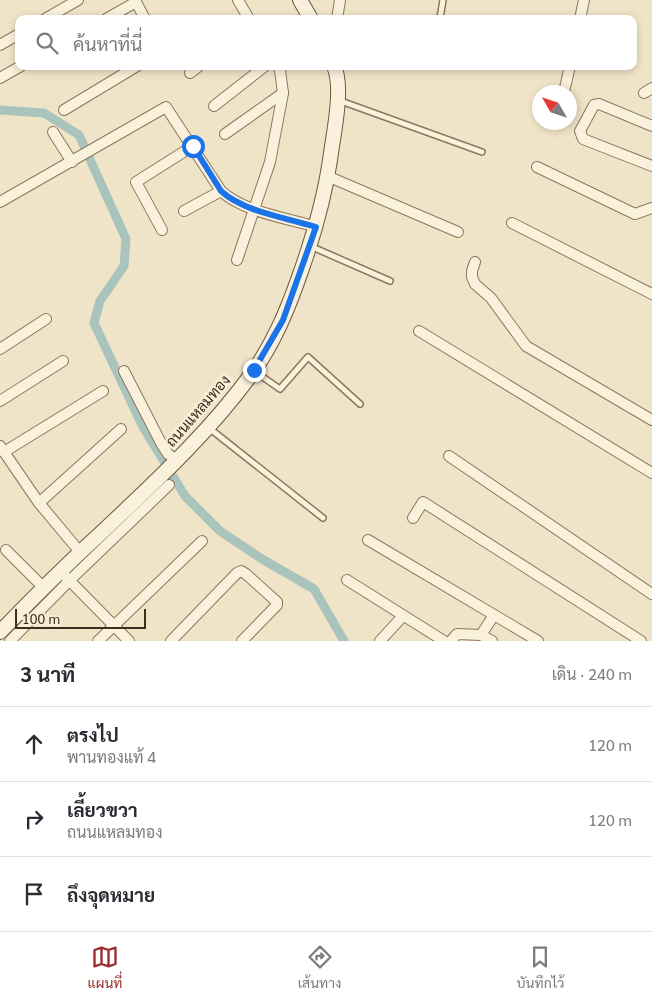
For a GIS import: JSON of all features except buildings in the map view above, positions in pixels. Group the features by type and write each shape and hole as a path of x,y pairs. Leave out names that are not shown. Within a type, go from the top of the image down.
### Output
{"main road":[{"path":"300,0 309,15"},
{"name":"ถนนแหลมทอง","path":"0,632 43,588 65,576 80,552 164,481 175,463 209,428 254,370 283,320 316,227 328,176 338,100 336,70"}],"street":[{"path":"52,15 78,0"},
{"path":"238,0 247,15"},
{"path":"338,15 340,0"},
{"path":"581,15 584,0"},
{"path":"113,15 136,1 143,15"},
{"path":"0,45 15,36"},
{"path":"0,78 15,69"},
{"path":"64,110 130,70"},
{"path":"190,73 194,70"},
{"path":"214,106 260,70"},
{"path":"237,260 270,162 282,93 280,70"},
{"path":"566,85 569,70"},
{"path":"225,134 282,93"},
{"path":"652,126 600,104 594,105 591,109 580,131 583,139 652,166"},
{"path":"0,202 166,107 221,191 236,202 316,227"},
{"path":"53,132 76,159"},
{"path":"162,230 136,182 193,146"},
{"path":"537,167 635,214 652,208"},
{"path":"328,176 458,232"},
{"path":"184,211 221,191"},
{"path":"512,223 652,294"},
{"path":"476,262 472,271 475,284 491,298 526,346 652,420"},
{"path":"0,349 46,319"},
{"path":"419,331 652,473"},
{"path":"0,401 62,361"},
{"path":"124,370 161,443 175,463"},
{"path":"80,552 40,503 2,449 103,391"},
{"path":"40,503 121,429"},
{"path":"449,456 652,594"},
{"path":"10,641 65,576 164,481"},
{"path":"413,518 423,502 641,641"},
{"path":"368,540 538,641"},
{"path":"98,641 202,541"},
{"path":"6,550 43,588"},
{"path":"171,641 241,571 277,602 277,605 244,640"},
{"path":"65,576 129,641"},
{"path":"347,580 444,641"},
{"path":"481,635 494,615"},
{"path":"380,641 404,616"},
{"path":"451,641 457,634 481,635 492,641"}],"lane":[{"path":"440,15 443,0"},
{"path":"338,100 482,152"},
{"path":"310,246 390,281"},
{"path":"254,370 280,389 308,357 360,404"},
{"path":"209,428 323,518"}],"waterway":[{"path":"0,110 44,113 79,135 126,239 124,266 100,301 94,323 143,427 185,496 220,531 262,559 314,589 344,641"}],"route":[{"path":"193,146 226,196 249,207 316,227 283,320 254,370"}]}
